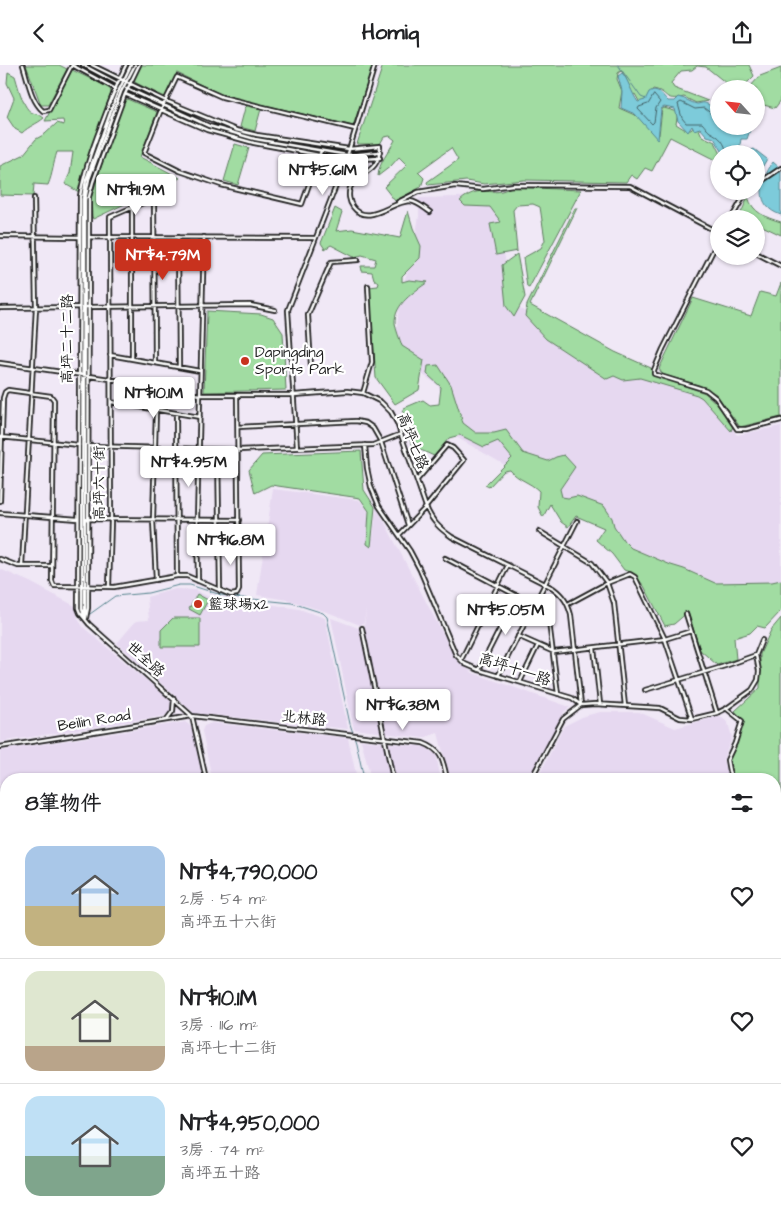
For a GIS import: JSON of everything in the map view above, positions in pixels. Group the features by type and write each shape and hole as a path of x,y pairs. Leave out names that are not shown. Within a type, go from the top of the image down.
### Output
{"street":[{"path":"23,65 31,89 39,107 43,111 49,110 72,65 161,111 216,133 254,143 346,160 380,158"},
{"path":"83,65 164,106 209,126 235,134 348,155 380,152"},
{"path":"92,65 126,83 236,130 256,135 349,149 380,146 380,158 376,164 351,186 349,195 351,205 358,212 366,215 374,214 418,192 455,186 483,189 512,185 630,186 710,228"},
{"name":"高坪二十二路","path":"122,86 119,79 126,65"},
{"name":"高坪二十二路","path":"85,620 78,609 83,586 83,199 86,180 120,91 136,65"},
{"name":"高坪二十二路","path":"85,620 83,586 83,237 92,182 120,91 136,65"},
{"path":"297,448 288,310 348,155 374,65"},
{"path":"321,151 302,204 221,185 180,171 144,153 177,77 222,97 355,129"},
{"path":"765,179 781,168"},
{"path":"22,566 36,308 34,198"},
{"name":"高坪六十街","path":"109,587 111,520 110,217 154,198 154,237"},
{"path":"394,204 409,201 430,212"},
{"path":"132,208 132,359"},
{"path":"0,236 315,238"},
{"path":"154,237 155,363"},
{"path":"178,237 178,367"},
{"path":"198,581 197,520 204,237"},
{"path":"710,257 660,356 654,374 706,390 716,398 737,429 746,429 781,421"},
{"path":"765,258 781,266"},
{"path":"311,366 308,315 319,289 331,262 358,260"},
{"path":"363,393 372,362 368,286"},
{"path":"0,308 250,305 276,310"},
{"name":"高坪二十二路","path":"83,307 89,376 83,445"},
{"path":"110,355 200,371"},
{"name":"高坪七路","path":"0,363 110,379 200,395 294,395 346,391 363,393 381,402 391,412 433,522 441,530 545,583 558,591 568,604"},
{"path":"0,501 1,437 5,392 51,395 54,400 52,566 54,586 109,587 186,576 231,595 237,594 239,590 237,396"},
{"path":"111,403 200,417"},
{"path":"156,410 153,520 156,580"},
{"path":"176,413 175,520 177,576"},
{"path":"238,427 356,421 366,423 373,428 380,442 408,525"},
{"path":"1,437 111,447 238,450 373,445 401,434"},
{"name":"高坪十一路","path":"365,445 371,487 379,506 420,570 448,638 461,660 479,670 572,698 581,705 600,704 660,708 680,718 692,719 717,713 752,690 759,671 756,655"},
{"path":"398,535 426,507 464,460 453,448 446,445 417,480"},
{"path":"218,450 220,591"},
{"path":"0,513 111,520 239,520"},
{"path":"498,676 577,521"},
{"path":"539,531 592,563 607,583 614,603 625,706"},
{"path":"445,558 535,603 546,611 554,652 558,694"},
{"path":"0,559 22,566 52,566"},
{"path":"461,660 508,565"},
{"path":"535,773 563,719 581,705 571,615 568,604 607,583 630,574 635,577 665,639 692,719"},
{"path":"479,670 517,595"},
{"path":"686,614 717,713"},
{"name":"世全路","path":"85,620 192,716"},
{"path":"362,628 392,773"},
{"path":"518,636 554,652 665,639 691,631"},
{"path":"645,690 725,667 756,655 762,640"},
{"path":"519,682 538,645"},
{"path":"594,648 600,704"},
{"path":"166,720 173,711 174,699"},
{"path":"727,708 742,721 735,743 727,759 730,773"},
{"path":"192,716 205,773"},
{"name":"北林路","path":"192,716 422,743 440,753 445,773"},
{"name":"Beilin Road","path":"0,747 192,716"}],"shaded area":[{"path":"494,196 513,304 613,369 705,395 737,435 781,426 781,584 716,595 624,549 608,528 456,437 438,385 394,355 401,289 411,262 419,216 419,198"},
{"path":"273,489 359,500 367,508 373,538 376,506 457,661 473,673 570,707 564,712 531,773 448,773 438,733 423,738 354,729 331,618 364,630 366,609 364,623 360,625 288,600 257,595"},
{"path":"0,569 30,582 75,606 78,619 84,628 171,701 171,711 164,716 0,742"},
{"path":"175,589 195,590 225,605 268,604 299,609 325,618 348,729 194,713 117,643 136,621 149,620 147,597"},
{"path":"600,712 639,712 675,728 720,716 728,723 732,737 723,760 727,773 540,773 564,726 584,716"},
{"path":"185,722 192,727 202,773 0,773 0,751"},
{"path":"212,723 348,738 356,773 211,773 202,731 204,726"},
{"path":"361,740 425,747 436,755 440,773 369,773"}],"green space":[{"path":"26,65 59,65 67,69 48,105 41,105"},
{"path":"141,65 372,65 353,126 222,95 177,73 165,97 136,83 134,79"},
{"path":"383,65 749,65 754,76 750,80 722,80 706,67 697,66 692,70 681,71 671,83 674,88 708,101 696,103 684,97 672,98 653,89 645,102 640,103 635,94 630,97 625,76 621,71 618,73 617,79 622,91 619,108 639,117 654,133 659,135 662,109 678,112 676,124 684,129 691,130 695,125 702,136 715,142 716,145 710,145 710,157 670,137 652,171 645,168 637,179 631,175 626,182 524,180 484,184 466,181 428,185 427,182 458,160 451,148 418,172 424,178 421,187 395,201 384,187 407,165 399,157 378,176 382,162 395,140 390,136 384,137 380,144 357,144"},
{"path":"781,68 781,100 775,108 765,105 765,80 756,80 760,76"},
{"path":"72,70 110,88 111,93 83,172 79,192 65,184 70,173 73,152 57,152 48,185 34,184 33,196 0,195 0,166 23,155 36,139 57,123 64,125 63,120 45,121"},
{"path":"8,72 15,76 21,97 29,111 44,118 22,133 15,129 7,117 14,98 7,83"},
{"path":"127,99 157,112 140,157 180,178 93,219 91,198 117,117"},
{"path":"248,105 261,109 255,131 240,127 245,108"},
{"path":"235,144 249,148 238,185 224,181"},
{"path":"511,187 581,190 529,288 527,287 523,258 541,248 545,240 540,207 533,204 517,205 513,210 517,251 496,255 490,224 501,222 490,207 465,206 460,201 474,192 498,192"},
{"path":"747,200 749,200 755,210 742,210"},
{"path":"335,208 342,212 336,231 352,229 400,238 408,211 421,246 420,258 402,276 402,282 409,280 428,282 401,304 395,323 402,346 424,360 419,390 395,404 376,378 369,287 378,286 379,283 374,279 372,272 362,271 361,266 374,266 376,259 362,255 354,257 331,245 325,249 321,243"},
{"path":"575,208 577,208 530,305 615,352 651,368 652,374 705,393 716,403 733,426 731,431 702,398 697,395 640,378 623,380 614,376 607,379 546,339 525,316 527,305"},
{"path":"765,216 781,222 781,235 765,227"},
{"path":"517,254 525,297 514,317 506,306 502,265"},
{"path":"781,283 781,417 740,427 716,394 699,385 663,375 659,369 693,298 751,316 760,292 776,296"},
{"name":"Dapingding Sports Park","path":"207,311 261,314 273,318 283,333 286,390 204,392"},
{"path":"438,365 451,385 463,423 476,433 494,433 506,430 523,453 548,461 564,455 575,467 560,489 562,497 577,496 604,506 612,518 614,526 631,548 715,583 772,582 781,580 781,611 765,628 757,626 750,633 734,638 736,659 717,665 700,650 688,612 674,624 665,626 644,586 633,573 624,570 612,554 596,540 604,528 576,516 568,527 561,522 550,504 543,517 538,507 539,491 510,470 504,471 489,487 485,485 512,458 498,441 484,447 460,435 449,438 434,456 414,447 399,421 401,420 410,428 416,429 402,411 404,408 423,400 430,405 439,404 441,387 427,374 428,366"},
{"path":"361,451 364,490 375,507 371,547 367,544 369,511 360,498 271,485 255,493 249,470 262,455"},
{"path":"178,452 197,453 196,470 178,470"},
{"name":"籃球場x2","path":"197,594 208,600 200,615 189,609"},
{"path":"173,618 200,618 200,647 161,647 161,630"},
{"path":"781,618 781,773 730,773 729,764 731,749 736,733 744,721 735,711 760,688 760,654 771,630"}],"water":[{"path":"622,73 626,78 638,102 645,100 649,92 655,90 668,101 674,101 678,97 697,104 704,103 710,106 710,135 748,135 747,139 741,139 740,145 718,145 714,138 707,136 700,128 694,130 692,126 688,132 678,121 675,109 664,107 661,109 658,140 635,114 621,108 622,91 618,76"},
{"path":"773,162 781,169 781,215 772,211 764,200 765,177"}],"waterway":[{"path":"618,65 641,97 646,99"},
{"path":"90,614 115,596 148,593 179,585 190,585 221,595 292,603 323,613 327,617 363,773"}],"place":[{"name":"Dapingding Sports Park","path":"245,361"},
{"name":"籃球場x2","path":"198,604"}]}
